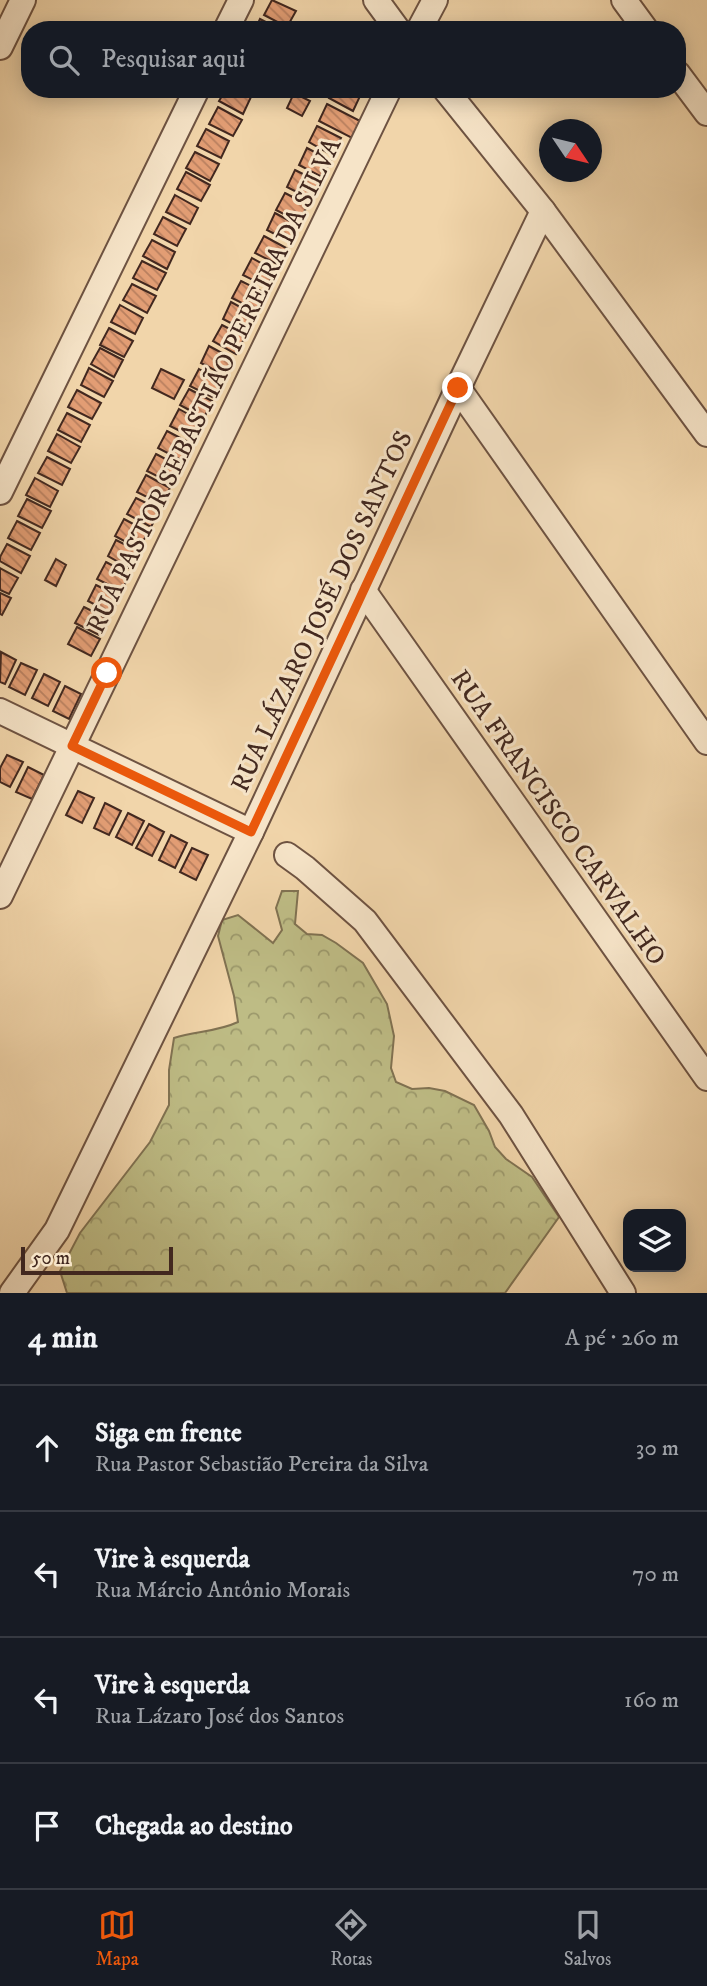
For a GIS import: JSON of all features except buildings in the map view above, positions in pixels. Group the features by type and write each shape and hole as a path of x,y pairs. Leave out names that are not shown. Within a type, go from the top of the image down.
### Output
{"street":[{"path":"0,47 23,0"},
{"path":"230,21 241,0"},
{"path":"376,0 391,21"},
{"path":"424,21 435,0"},
{"path":"624,0 639,21"},
{"path":"686,84 707,113"},
{"path":"0,492 193,98"},
{"name":"RUA PASTOR SEBASTIÃO PEREIRA DA SILVA","path":"0,896 385,98"},
{"path":"452,98 543,211 707,434"},
{"name":"RUA LÁZARO JOSÉ DOS SANTOS","path":"12,1293 57,1230 251,832 543,211"},
{"path":"458,388 707,743"},
{"name":"RUA FRANCISCO CARVALHO","path":"363,590 707,1079"},
{"path":"0,711 251,832"},
{"path":"288,855 365,921 511,1115 623,1293"}],"green space":[{"path":"282,891 298,891 295,924 307,934 322,935 336,943 363,963 387,1004 394,1036 391,1068 396,1082 412,1089 445,1091 474,1105 495,1147 506,1159 532,1177 559,1217 505,1293 67,1293 60,1271 80,1233 150,1142 169,1105 169,1070 174,1038 238,1022 218,936 222,920 238,915 273,943 282,930 276,908"}],"route":[{"path":"107,673 72,746 251,832 458,388"}]}
